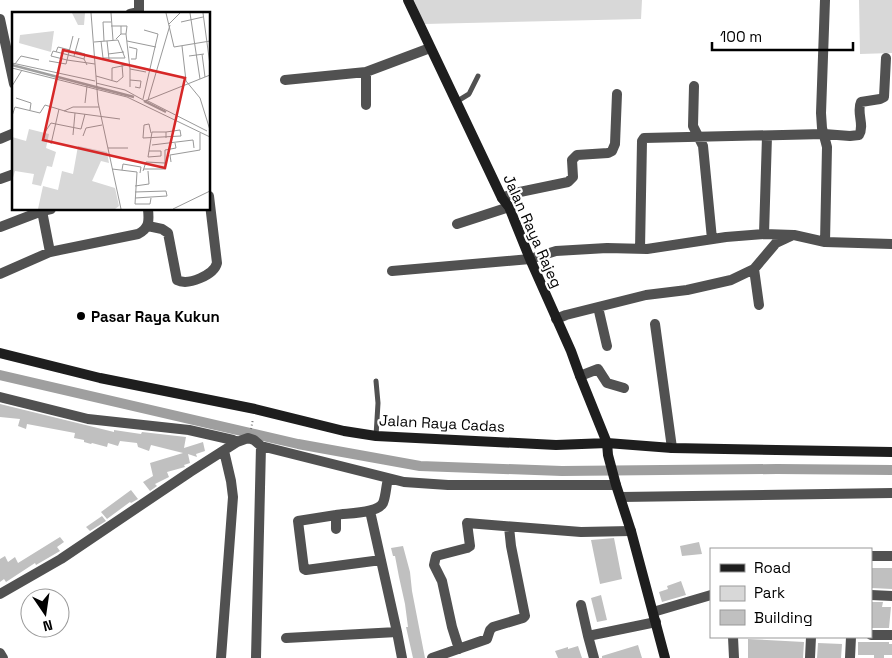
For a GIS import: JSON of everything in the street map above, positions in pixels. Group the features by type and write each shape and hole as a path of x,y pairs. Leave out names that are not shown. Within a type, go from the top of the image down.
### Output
{"street":[{"name":"Jalan Raya Rajeg","path":"408,0 502,198 509,208 571,351 607,443 608,456 615,483 631,532 665,658"},
{"path":"825,0 821,113 822,128 827,147 825,242"},
{"path":"0,19 9,39 12,66"},
{"path":"285,80 366,72 430,48"},
{"path":"640,249 642,141 646,137 824,134 850,136 861,134 859,105 861,102 884,97 886,90 886,58"},
{"path":"366,72 366,106"},
{"path":"694,86 693,126 702,146 712,239"},
{"path":"502,198 515,193 568,182 573,176 572,160 576,155 608,153 612,151 615,144 617,94"},
{"path":"0,139 12,134"},
{"path":"764,234 767,136"},
{"path":"0,179 12,175"},
{"path":"148,226 162,229 168,233 176,280 185,282 204,277 215,268 217,262 210,204"},
{"path":"457,224 509,208"},
{"path":"0,227 46,210 50,252"},
{"path":"0,274 50,252 125,237 144,231 148,226 148,210"},
{"path":"392,271 530,259 565,250 640,249 764,234 794,235 825,242 892,244"},
{"path":"556,319 646,295 687,290 731,280 754,269 776,243 794,235"},
{"path":"754,269 759,305"},
{"path":"598,307 607,346"},
{"path":"655,324 672,448"},
{"name":"Jalan Raya Cadas","path":"0,353 100,378 255,409 344,431 376,436 556,444 607,443 672,448 892,452"},
{"path":"580,376 598,369 607,383 624,388"},
{"path":"0,397 88,419 189,430 233,440 250,438 262,446 404,482 448,485 615,483"},
{"path":"0,594 61,559 243,439"},
{"path":"256,658 262,446"},
{"path":"221,658 233,497 224,451"},
{"path":"381,560 306,570 304,569 298,521 370,511 378,508 382,503 388,478"},
{"path":"620,497 892,493"},
{"path":"370,511 402,658"},
{"path":"336,515 336,529"},
{"path":"459,649 442,582 434,565 434,559 436,556 470,546 467,524 581,532 631,532"},
{"path":"432,658 488,639 490,630 493,628 525,616 511,546 510,527"},
{"path":"872,556 892,556"},
{"path":"872,595 892,596"},
{"path":"588,636 654,617 710,596"},
{"path":"581,605 594,658"},
{"path":"286,638 397,632"},
{"path":"872,635 892,636"},
{"path":"733,638 734,658"},
{"path":"810,658 811,638"},
{"path":"850,658 851,638"},
{"path":"0,653 3,658"}],"lane":[{"path":"456,102 469,94 478,76"},
{"path":"376,381 378,403 376,436"}],"path":[{"path":"243,439 253,415"}],"green space":[{"path":"414,0 642,0 641,19 424,24"},
{"path":"859,0 892,0 892,53 860,54"}],"building":[{"path":"0,404 114,432 114,430 186,437 184,448 203,442 205,451 196,454 197,457 188,454 190,463 184,465 185,467 167,472 169,477 155,484 157,486 150,491 143,482 153,476 150,463 183,453 151,445 149,451 138,447 137,443 120,441 118,446 108,443 107,447 74,438 75,433 27,424 26,429 18,426 20,419 0,417"},
{"path":"131,490 138,499 130,502 107,519 101,512"},
{"path":"102,516 106,521 90,531 86,527"},
{"path":"60,537 64,542 57,547 60,551 36,565 35,563 6,582 4,579 0,582 0,559 5,556 8,562 15,557 18,563"},
{"path":"614,538 622,579 600,584 591,540"},
{"path":"699,542 702,554 682,556 680,546"},
{"path":"403,546 410,572 425,658 413,658 406,627 408,627 405,604 395,556 393,556 391,548"},
{"path":"872,568 892,568 892,589 872,588"},
{"path":"681,581 686,595 662,602 659,592 668,589 667,586"},
{"path":"601,595 607,620 597,622 591,598"},
{"path":"872,602 883,602 882,607 891,607 889,628 872,628"},
{"path":"748,639 804,642 803,658 748,658"},
{"path":"858,642 889,642 889,644 892,644 892,655 884,655 884,658 874,658 874,655 858,655"},
{"path":"818,643 842,644 841,658 817,658"},
{"path":"638,645 642,658 602,658 602,656"},
{"path":"578,646 582,658 558,658 555,651 568,647 568,649"}],"waterway":[{"path":"0,375 298,444 420,466 562,471 892,470"}],"place":[{"name":"Pasar Raya Kukun","path":"81,316"}]}
